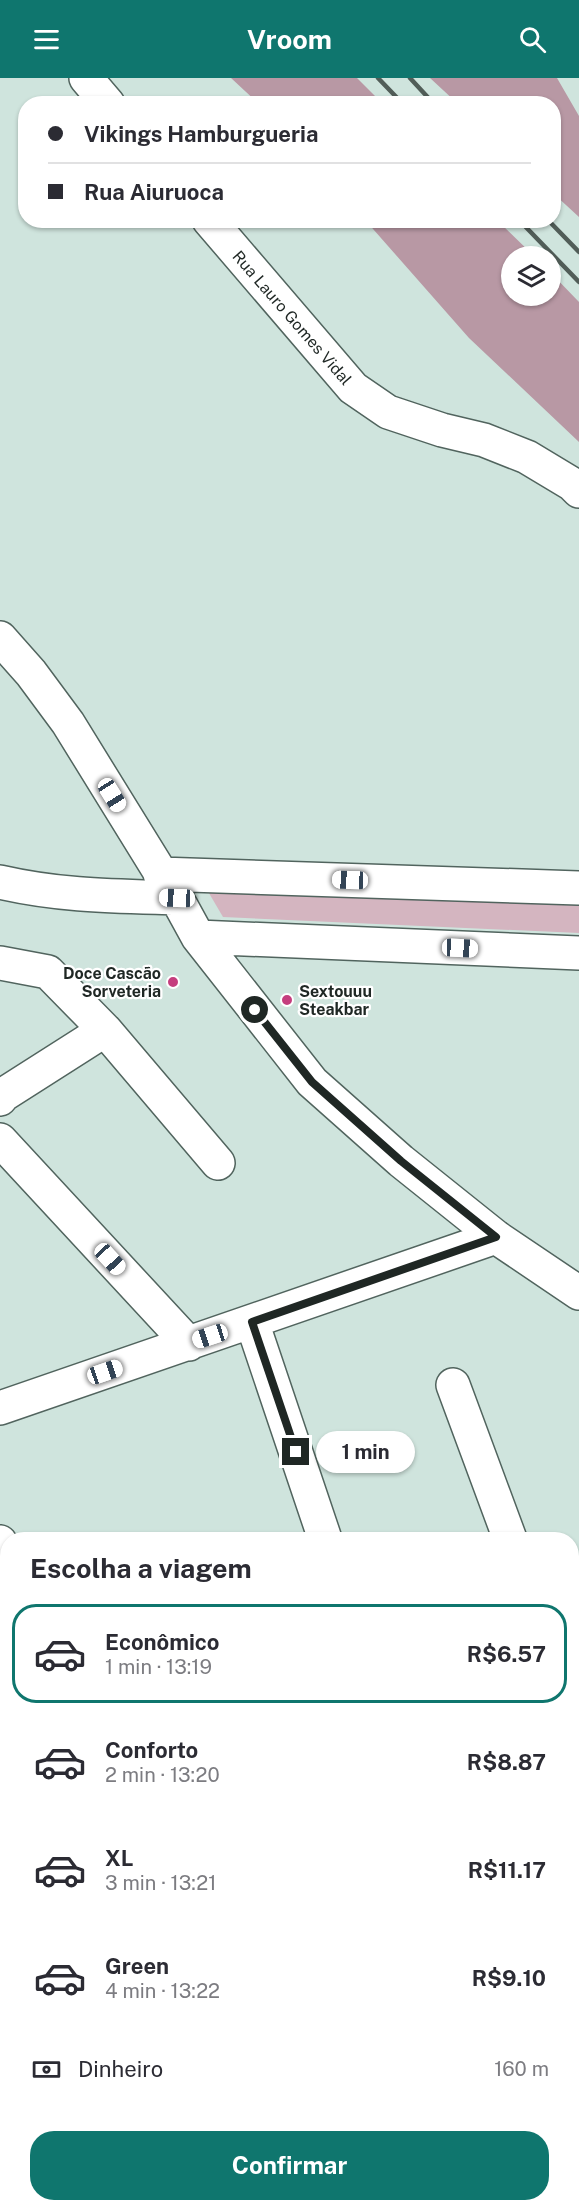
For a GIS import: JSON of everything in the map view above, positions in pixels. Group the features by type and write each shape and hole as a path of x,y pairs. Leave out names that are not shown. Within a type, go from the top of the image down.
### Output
{"street":[{"path":"86,78 101,96"},
{"name":"Rua Lauro Gomes Vidal","path":"216,228 353,388 388,412 442,430 484,440 527,457 572,484 579,491"},
{"path":"0,638 31,673 68,723 198,937 312,1082 401,1161 496,1237 579,1293"},
{"path":"0,882 70,895 168,886 579,888"},
{"path":"198,937 579,953"},
{"path":"0,963 48,972 105,1030 218,1163"},
{"path":"0,1099 105,1030"},
{"path":"0,1140 189,1344"},
{"path":"0,1408 496,1237"},
{"path":"252,1322 323,1532"},
{"path":"453,1385 507,1532"}],"shaded area":[{"path":"231,78 357,78 375,96 250,96"},
{"path":"430,78 557,78 579,116 579,217 561,200 561,96 449,96"},
{"path":"372,228 505,228 524,246 501,246 501,306 561,306 561,283 579,302 579,442 469,338"},
{"path":"206,888 579,904 579,933 223,917"}],"railway":[{"path":"378,78 395,96"},
{"path":"410,78 427,96"},
{"path":"527,228 579,282"},
{"path":"556,228 579,252"}],"place":[{"name":"Doce Cascão Sorveteria","path":"173,982"},
{"name":"Sextouuu Steakbar","path":"287,1000"}],"route":[{"path":"255,1010 312,1082 401,1161 496,1237 252,1322 296,1452"}]}
